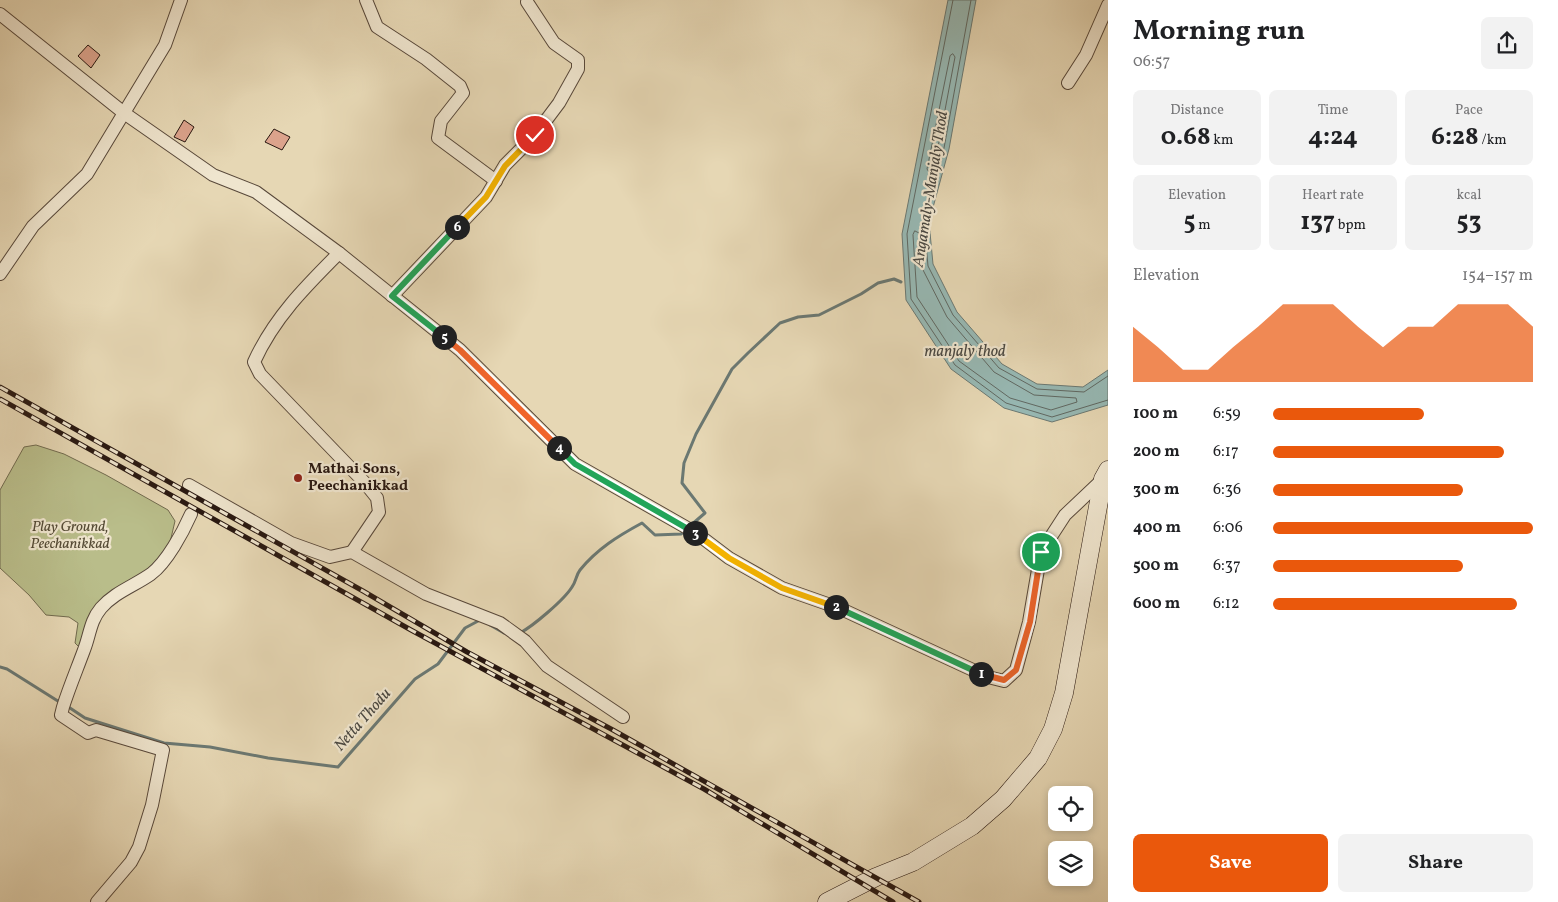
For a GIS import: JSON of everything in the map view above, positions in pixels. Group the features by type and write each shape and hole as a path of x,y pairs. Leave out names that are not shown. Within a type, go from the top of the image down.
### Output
{"main road":[{"path":"826,902 913,862 972,826 1003,799 1038,758 1053,729 1064,693 1105,474"}],"street":[{"path":"0,274 34,226 87,174 165,45 181,0"},
{"path":"366,0 377,27 426,59 460,86 463,93 441,121 438,138 496,181"},
{"path":"392,296 486,197 505,166 535,135 559,103 578,69 578,60 554,42 528,2"},
{"path":"1068,83 1086,55 1107,2"},
{"path":"0,14 124,113 213,175 256,192 339,253 460,350 575,464 694,532 729,558 782,588 839,608 988,677 1004,680 1016,670 1030,622 1041,552 1065,515 1105,474"},
{"path":"339,253 285,309 260,348 254,362 260,374 365,483 377,498 379,512 352,552"},
{"path":"189,486 291,543 330,557 352,552 426,594 500,623 525,641 547,666 623,716"},
{"path":"97,902 131,862 139,847 152,805 163,750 96,730 88,733 61,715 86,645 93,619 101,608 119,592 150,575 158,567 172,550 192,514"}],"green space":[{"name":"Play Ground, Peechanikkad","path":"36,445 64,454 106,475 168,510 175,521 168,551 154,566 118,587 81,649 75,643 78,623 69,617 46,615 29,595 0,568 0,490 24,447"}],"water":[{"name":"manjaly thod","path":"948,0 976,0 949,149 929,222 933,264 957,312 1002,364 1037,384 1083,387 1108,370 1108,405 1052,422 1004,408 951,369 906,300 902,234"}],"building":[{"path":"88,45 100,55 91,68 78,56"},
{"path":"184,120 194,127 185,142 174,137"},
{"path":"274,129 290,137 282,150 265,142"}],"waterway":[{"path":"690,526 705,513 682,483 684,463 696,434 732,369 780,323 798,317 819,315 861,294 878,283 894,279 901,282"},
{"name":"Netta Thodu","path":"520,633 540,619 562,599 573,585 580,570 593,556 625,533 642,523 655,535 681,534 685,531"},
{"name":"Netta Thodu","path":"67,706 85,718 164,743 210,747 268,758 338,767 415,679 438,664 465,628 480,620"},
{"name":"Netta Thodu","path":"490,625 504,633"},
{"name":"Netta Thodu","path":"0,667 7,669 61,703"}],"railway":[{"path":"0,387 363,591 467,652 613,730 919,902"},
{"path":"0,399 411,630 704,789 893,902"}],"place":[{"name":"Mathai Sons, Peechanikkad","path":"298,478"}],"route":[{"path":"535,135 505,166 486,197 392,296 460,350 575,464 696,534 729,558 782,588 839,608 988,677 1004,680 1016,670 1030,622 1041,552"}],"water label":[{"name":"Angamaly-Manjaly Thod","path":"931,189"}]}
